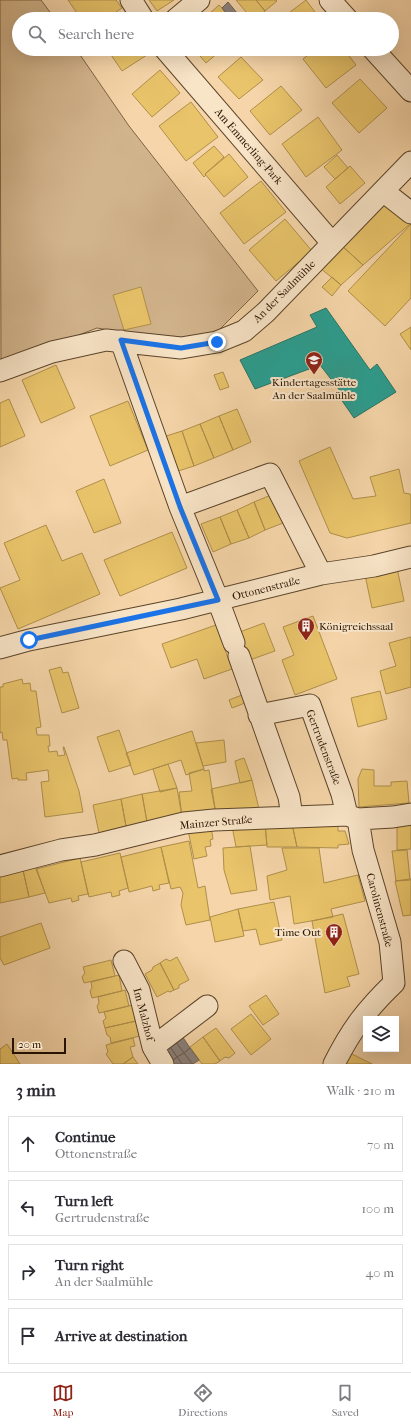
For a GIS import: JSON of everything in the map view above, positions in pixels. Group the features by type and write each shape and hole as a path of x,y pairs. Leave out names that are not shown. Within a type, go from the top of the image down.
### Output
{"street":[{"path":"131,0 139,12"},
{"path":"184,12 199,0"},
{"path":"330,0 341,12"},
{"name":"Am Emmerling-Park","path":"171,56 332,243"},
{"path":"379,56 411,91"},
{"name":"An der Saalmühle","path":"0,371 52,352 106,340 121,340 181,348 217,342 244,331 266,312 411,162"},
{"path":"383,191 411,213"},
{"path":"121,340 180,507 218,600 289,797 292,817"},
{"path":"180,507 270,474 321,574"},
{"name":"Ottonenstraße","path":"0,648 29,640 218,600 321,574 374,566 411,557"},
{"name":"Gertrudenstraße","path":"259,715 310,705 342,794 353,817"},
{"name":"Mainzer Straße","path":"0,866 61,850 95,845 184,823 214,820 292,817 393,817 411,814"},
{"name":"Carolinenstraße","path":"353,817 403,987"},
{"name":"Im Malzhof","path":"124,961 139,990 158,1055 207,1006"},
{"path":"334,1064 345,1042 373,1003 403,987"}],"shaded area":[{"path":"0,0 41,0 50,12 12,12 12,56 81,56 129,126 258,291 203,346 97,328 1,365"}],"building: Homes":[{"path":"68,0 116,0 122,8 116,12 76,12"},
{"path":"149,0 174,0 157,11"},
{"path":"236,0 256,0 265,11 264,12 246,12"},
{"path":"256,0 276,0 277,1 265,11"},
{"path":"306,0 315,12 290,12"},
{"path":"219,5 225,12 211,12"},
{"path":"112,56 145,56 122,71"},
{"path":"200,56 214,56 206,63"},
{"path":"307,56 349,56 356,65 326,88 303,59"},
{"path":"241,57 263,80 239,99 218,77"},
{"path":"160,70 180,93 152,117 132,94"},
{"path":"360,79 387,108 359,133 332,103"},
{"path":"281,86 302,110 270,135 250,111"},
{"path":"191,102 218,137 186,161 159,126"},
{"path":"318,117 342,150 306,177 282,144"},
{"path":"214,146 224,157 205,174 206,175 204,177 193,163"},
{"path":"229,154 248,177 224,197 205,174"},
{"path":"337,155 348,168 335,179 324,167"},
{"path":"350,166 365,183 340,204 326,187"},
{"path":"261,181 286,212 244,244 220,213"},
{"path":"388,199 411,223 363,265 341,245"},
{"path":"285,219 312,251 276,281 249,250"},
{"path":"411,224 411,298 385,326 348,291"},
{"path":"341,245 363,265 341,285 320,268"},
{"path":"332,277 341,285 332,296 322,287"},
{"path":"141,287 151,324 124,330 113,295"},
{"path":"411,327 411,350 400,334"},
{"path":"56,365 75,408 41,423 22,380"},
{"path":"223,372 229,387 220,390 214,375"},
{"path":"9,399 25,436 0,447 0,403"},
{"path":"128,401 148,450 110,466 90,416"},
{"path":"237,409 251,442 233,450 219,416"},
{"path":"219,416 233,450 214,458 200,424"},
{"path":"200,424 214,458 194,466 182,431"},
{"path":"182,431 194,466 175,472 163,437"},
{"path":"330,447 353,499 376,496 370,477 399,469 404,493 410,494 411,496 411,523 347,538 330,533 299,461"},
{"path":"104,479 121,523 94,533 76,491"},
{"path":"271,495 283,523 265,530 254,502"},
{"path":"254,502 265,530 249,538 237,510"},
{"path":"237,510 249,538 231,544 220,517"},
{"path":"220,517 231,544 213,552 201,524"},
{"path":"46,525 62,561 82,553 100,594 18,629 0,588 20,580 4,543"},
{"path":"172,532 187,568 120,596 104,560"},
{"path":"397,568 404,601 372,608 365,575"},
{"name":"Königreichssaal","path":"313,616 337,679 295,695 282,660 294,655 283,627"},
{"path":"264,623 275,651 247,661 237,633"},
{"path":"216,625 232,669 204,679 197,659 171,668 162,644"},
{"path":"411,637 411,687 386,694 380,671 396,666 389,643"},
{"path":"61,667 63,673 68,672 79,708 62,713 49,670"},
{"path":"22,679 23,684 30,683 31,691 36,691 41,727 36,728 37,735 49,735 49,752 57,751 58,756 65,755 64,747 79,791 83,812 45,817 41,782 49,781 48,770 26,773 27,780 18,780 18,778 12,779 7,740 3,740 2,732 0,733 0,687 3,687 3,684"},
{"path":"380,691 387,719 358,727 351,698"},
{"path":"242,695 245,703 232,708 229,700"},
{"path":"119,730 131,765 109,772 97,737"},
{"path":"192,731 204,769 186,775 181,760 134,775 126,753"},
{"path":"224,740 226,762 203,766 196,743"},
{"path":"244,758 252,780 240,783 235,761"},
{"path":"168,764 177,788 160,792 153,769"},
{"path":"204,769 204,771 209,770 216,814 182,817 179,792 192,791 189,773"},
{"path":"362,769 374,770 374,786 391,786 391,782 407,781 409,803 359,807 358,779"},
{"path":"252,780 259,809 216,814 211,789"},
{"path":"177,788 182,817 147,822 142,794"},
{"path":"142,794 147,822 126,826 121,799"},
{"path":"121,799 126,826 99,833 93,805"},
{"path":"411,823 411,849 397,850 397,825"},
{"path":"265,824 267,845 236,847 232,826"},
{"path":"265,824 292,824 297,847 267,847"},
{"path":"292,824 338,825 338,831 345,831 349,844 338,845 338,848 297,847"},
{"path":"211,827 213,839 210,840 211,846 205,847 207,856 194,859 188,830"},
{"path":"189,841 198,888 205,886 210,920 186,925 181,905 183,893 180,887 171,889 161,847"},
{"path":"250,846 257,890 231,894 224,870 223,848"},
{"path":"161,847 169,883 159,885 160,889 153,891 152,886 129,892 121,857"},
{"path":"282,848 319,848 324,883 358,875 365,901 331,909 333,917 294,924 290,896 270,900 267,876 287,870"},
{"path":"407,850 410,880 396,881 392,851"},
{"path":"120,853 128,888 119,891 120,895 112,897 111,892 89,897 81,862"},
{"path":"80,858 88,894 78,896 79,900 72,902 71,898 49,903 36,869"},
{"path":"36,867 45,893 29,897 23,870"},
{"path":"23,870 29,897 0,903 0,875"},
{"path":"411,879 411,915 403,916 395,881"},
{"path":"274,902 282,940 260,945 256,929 243,931 238,909"},
{"path":"238,909 244,936 215,942 210,917"},
{"name":"Time Out","path":"343,914 359,974 347,977 350,986 325,993 312,921"},
{"path":"41,923 50,948 4,965 0,958 0,937"},
{"path":"177,957 189,980 179,985 179,988 174,990 160,963 166,959 170,961"},
{"path":"111,960 115,976 84,983 82,977 85,973 83,967"},
{"path":"160,963 174,990 170,992 168,991 157,997 145,974"},
{"path":"119,975 122,991 92,998 90,991 92,988 91,982"},
{"path":"125,990 129,1006 99,1013 97,1006 99,1003 98,997"},
{"path":"266,995 279,1014 263,1025 249,1006"},
{"path":"132,1005 136,1021 105,1028 103,1021 106,1018 104,1012"},
{"path":"251,1014 271,1039 251,1055 231,1029"},
{"path":"136,1021 140,1036 111,1043 110,1037 107,1035 105,1028"},
{"path":"216,1028 235,1053 229,1058 225,1057 220,1061 203,1037"},
{"path":"203,1037 220,1061 215,1064 202,1064 190,1047"},
{"path":"133,1038 135,1046 130,1047 133,1057 123,1064 113,1064 106,1054 108,1052 106,1045"},
{"path":"7,1044 20,1064 0,1064 0,1049"},
{"path":"350,1053 372,1064 345,1064"},
{"path":"133,1057 138,1064 123,1064"}],"building: Schools":[{"path":"326,308 370,370 377,364 396,392 354,418 338,395 341,392 320,365 255,389 240,360 317,327 310,315"}],"building: Industry":[{"path":"228,2 236,12 225,12 222,8"},
{"path":"182,1036 190,1048 184,1053 175,1041"},
{"path":"175,1041 184,1053 177,1057 169,1045"},
{"path":"169,1045 177,1057 171,1062 162,1050"},
{"path":"190,1048 199,1060 193,1064 184,1053"},
{"path":"184,1053 192,1064 182,1064 177,1057"},
{"path":"177,1057 182,1064 172,1064 171,1062"}],"place":[{"name":"Kindertagesstätte An der Saalmühle","path":"314,375"},
{"name":"Königreichssaal","path":"306,641"},
{"name":"Time Out","path":"334,947"}],"route":[{"path":"29,640 218,600 180,507 121,340 181,348 217,342"}]}
